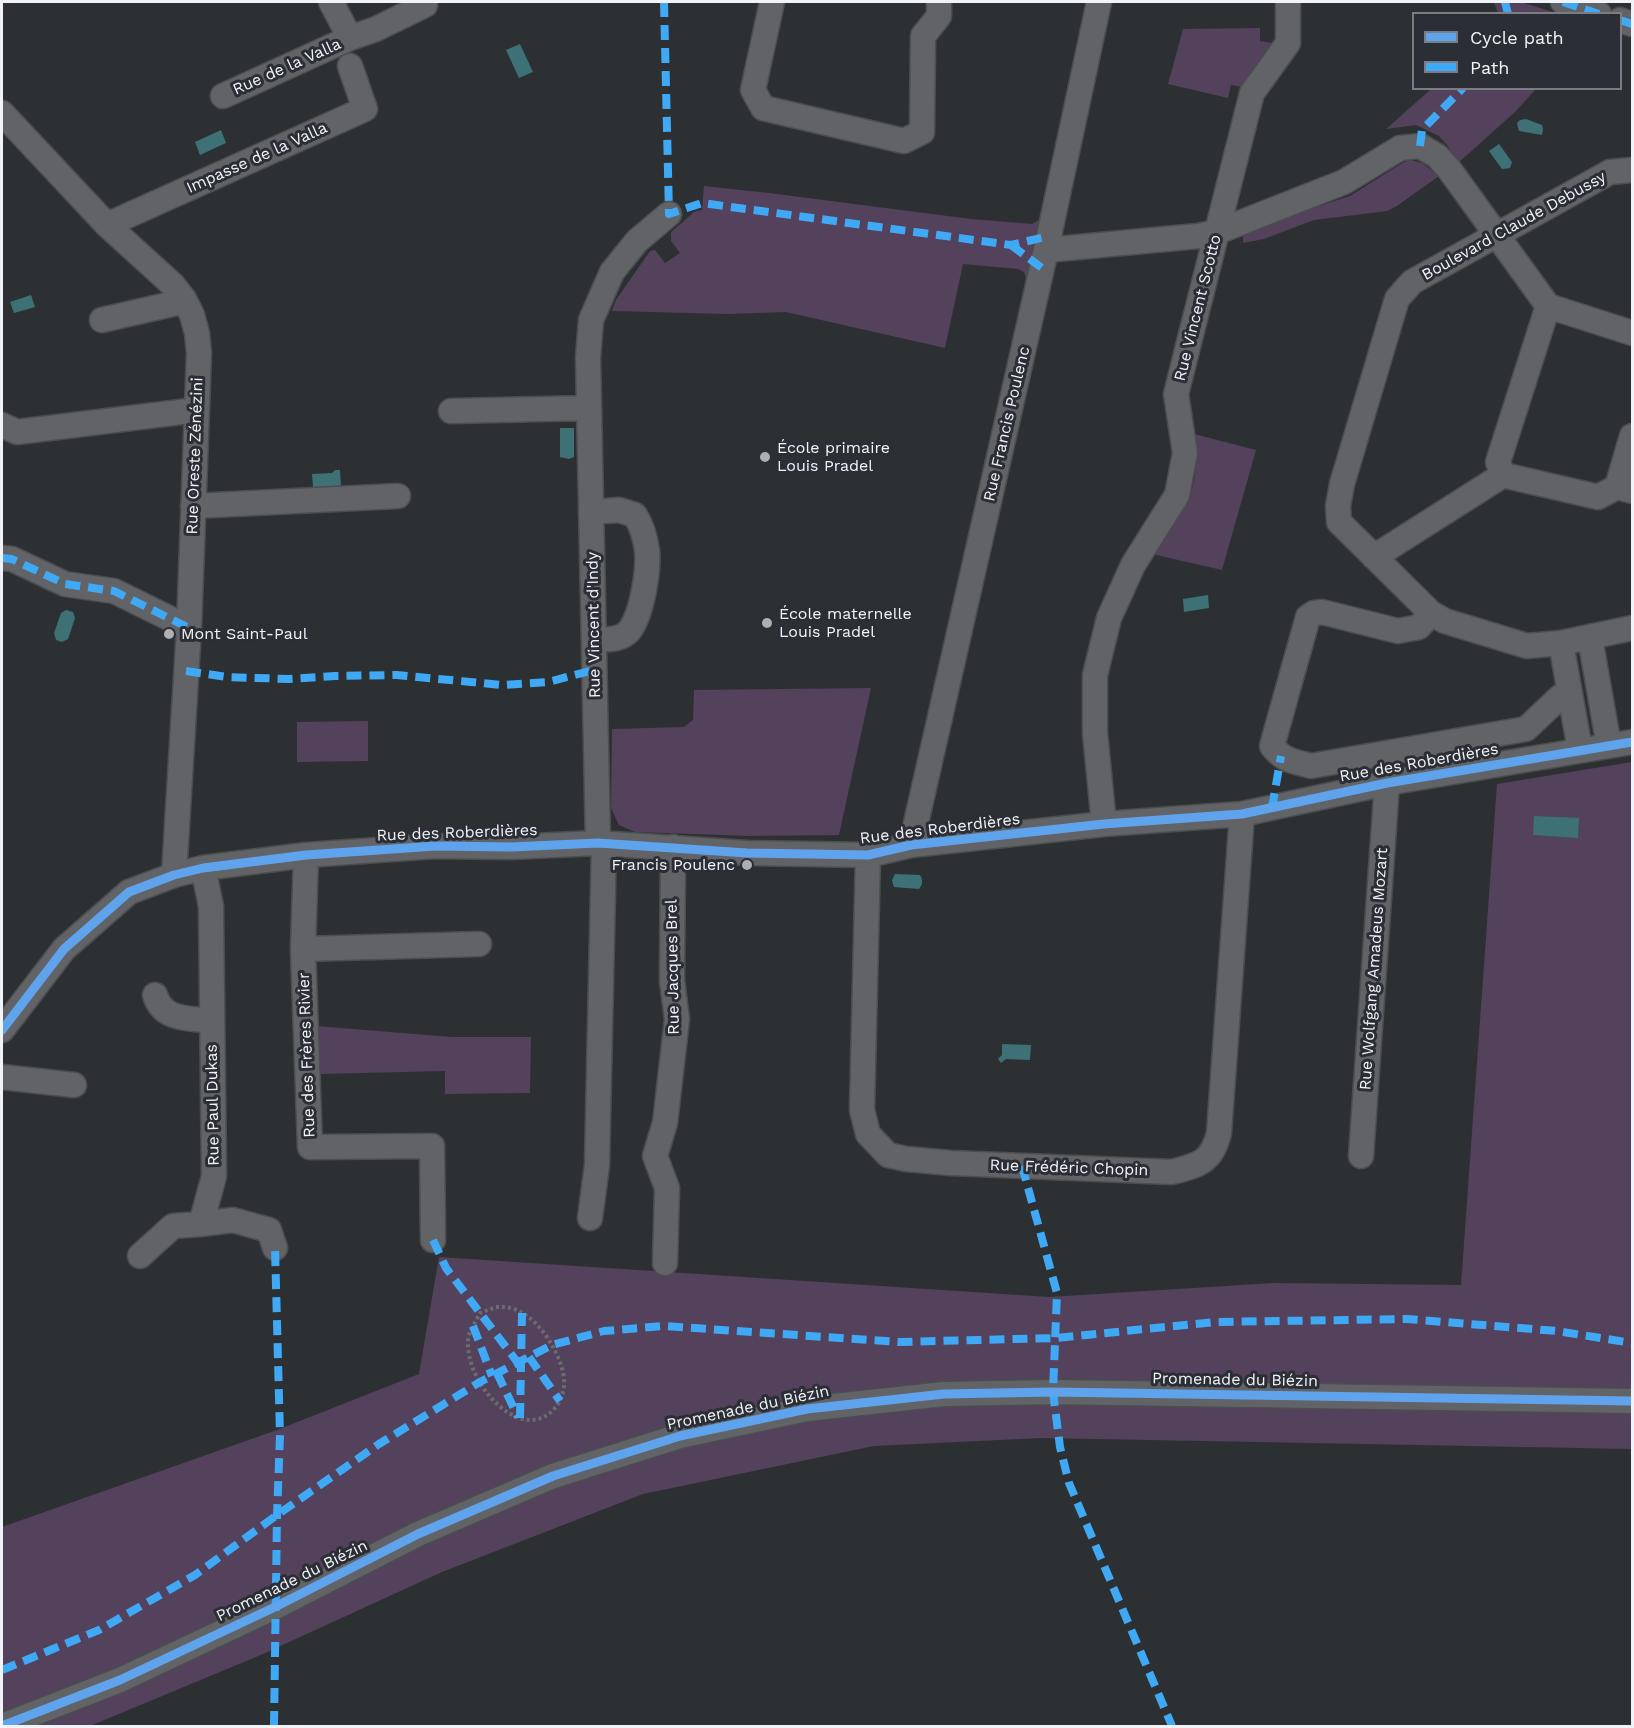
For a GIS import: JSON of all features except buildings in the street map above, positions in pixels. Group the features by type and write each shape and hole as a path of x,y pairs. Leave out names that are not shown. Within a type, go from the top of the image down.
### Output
{"street":[{"name":"Rue de la Valla","path":"331,2 350,39"},
{"path":"772,2 753,90 764,108 904,141 922,132 923,36 939,16 939,2"},
{"name":"Rue Francis Poulenc","path":"911,845 1046,250 1099,2"},
{"name":"Rue Vincent Scotto","path":"1104,824 1095,734 1095,675 1109,618 1133,565 1177,495 1185,453 1176,394 1252,93 1288,43 1288,2"},
{"path":"1572,3 1594,12"},
{"name":"Rue de la Valla","path":"223,96 425,5"},
{"name":"Impasse de la Valla","path":"107,225 365,109 350,66"},
{"name":"Rue Oreste Zénézini","path":"2,113 107,225 173,285 185,302 197,333 199,353 189,628 174,875"},
{"path":"1046,250 1197,236 1217,232 1344,182 1400,148 1420,146 1437,156 1449,169 1548,306 1632,333"},
{"name":"Boulevard Claude Debussy","path":"1632,170 1610,172 1412,282 1397,299 1342,484 1338,506 1339,522 1431,613 1445,621 1527,646 1561,643 1632,628"},
{"name":"Rue Vincent d'Indy","path":"590,1218 597,1165 601,843 588,358 591,320 612,273 637,241 669,214"},
{"path":"102,320 185,302"},
{"path":"1503,475 1498,462 1548,306"},
{"path":"451,411 589,408"},
{"path":"2,425 17,432 197,410"},
{"path":"1374,557 1503,475 1598,497 1624,489 1632,436"},
{"path":"193,507 398,496"},
{"path":"591,512 619,510 635,515 643,528 647,552 645,578 638,612 628,632 609,640 594,639"},
{"path":"2,558 12,560 65,584 114,591 189,628"},
{"path":"1431,613 1419,627 1398,631 1322,612 1308,617 1272,746 1277,753 1287,760 1311,766 1526,729 1560,698 1570,693"},
{"path":"1590,638 1609,746"},
{"path":"1561,643 1580,750"},
{"name":"Rue des Roberdières","path":"2,1030 64,949 129,892 174,875 203,868 306,855 436,846 511,847 601,843 747,854 868,855 911,845 1104,824 1242,814 1387,783 1632,742"},
{"name":"Rue Wolfgang Amadeus Mozart","path":"1361,1156 1387,783"},
{"name":"Rue Frédéric Chopin","path":"868,855 862,1110 868,1134 880,1148 888,1155 906,1159 951,1163 1172,1172 1189,1168 1208,1159 1216,1146 1219,1133 1242,814"},
{"name":"Rue Jacques Brel","path":"665,1263 667,1188 655,1156 665,1123 677,1019 672,981 673,847"},
{"name":"Rue des Frères Rivier","path":"306,855 303,949 310,1146 432,1146 433,1240"},
{"name":"Rue Paul Dukas","path":"201,1224 214,1176 211,906 203,868"},
{"path":"303,949 479,944"},
{"name":"Rue Paul Dukas","path":"154,995 158,1006 167,1013 212,1021"},
{"path":"2,1077 74,1085"},
{"path":"140,1256 173,1226 233,1220 269,1230 276,1248"},
{"name":"Promenade du Biézin","path":"2,1726 120,1680 275,1607 418,1534 553,1476 681,1436 807,1408 944,1394 1053,1392 1632,1401"}],"path":[{"path":"496,1307 513,1308 522,1313 542,1330 552,1345 561,1365 564,1384 560,1401 553,1412 544,1418 532,1420 520,1418 500,1407 487,1394 471,1363 468,1341 480,1313 496,1307"}],"shaded area":[{"path":"1494,2 1521,2 1553,12 1498,12"},
{"path":"1260,28 1260,41 1273,43 1243,87 1231,85 1228,98 1168,84 1183,29"},
{"path":"1430,90 1535,90 1515,112 1458,163 1439,136 1416,125 1386,129"},
{"path":"1411,160 1422,163 1439,176 1387,211 1314,220 1264,239 1243,243 1243,231 1350,196 1404,162"},
{"path":"704,186 971,219 1032,224 1041,219 1028,285 1024,272 1018,269 963,264 945,348 786,312 728,314 612,311 616,300 650,251 655,250 665,263 680,253 671,241 671,232 694,212 702,210"},
{"path":"1194,434 1256,450 1222,570 1152,554 1190,494 1195,473"},
{"path":"871,688 839,835 750,836 635,832 619,825 611,808 612,729 684,727 693,720 694,690"},
{"path":"368,721 368,761 297,762 297,722"},
{"path":"1632,762 1632,1449 1041,1438 874,1446 643,1494 442,1572 263,1654 90,1726 2,1726 2,1527 277,1430 419,1374 439,1257 1049,1297 1274,1283 1461,1285 1497,784"},
{"path":"317,1026 451,1037 531,1037 530,1093 445,1094 445,1071 319,1074"}],"water":[{"path":"520,44 533,72 519,78 506,50"},
{"path":"1526,119 1542,125 1542,135 1519,131 1517,123"},
{"path":"221,130 226,143 200,155 195,142"},
{"path":"1499,144 1512,162 1510,168 1502,169 1489,151"},
{"path":"31,295 35,307 14,313 10,302"},
{"path":"560,428 574,428 574,457 569,459 560,457"},
{"path":"340,470 341,487 313,487 312,474 332,473"},
{"path":"1208,595 1209,608 1184,612 1183,599"},
{"path":"66,610 73,612 75,618 68,639 62,642 56,640 54,633 61,613"},
{"path":"1534,816 1579,818 1578,838 1533,835"},
{"path":"895,874 920,875 922,880 919,889 894,887 892,880"},
{"path":"1002,1044 1031,1045 1030,1060 1006,1059 1001,1063 998,1059 1002,1055"}],"marked path":[{"path":"664,2 669,214 702,203 1011,245 1049,236"},
{"path":"1505,2 1508,12"},
{"path":"1563,2 1593,12"},
{"path":"1622,21 1632,24"},
{"path":"1420,146 1422,130 1461,90"},
{"path":"1011,245 1042,268"},
{"path":"2,558 12,559 65,584 114,591 189,628"},
{"path":"186,671 227,677 289,679 397,675 502,685 548,682 594,670"},
{"path":"1272,808 1281,756"},
{"path":"1022,1166 1057,1293 1053,1392 1060,1447 1069,1483 1172,1726"},
{"path":"433,1240 446,1268 518,1363"},
{"path":"274,1726 280,1435 275,1248"},
{"path":"520,1418 522,1313"},
{"path":"2,1670 99,1630 195,1575 379,1444 480,1382 552,1345 604,1331 664,1326 899,1342 1056,1338 1215,1322 1407,1319 1557,1331 1632,1343"},
{"path":"473,1326 492,1376"},
{"path":"529,1357 560,1401"},
{"path":"497,1373 518,1417"}],"cycle path":[{"path":"2,1030 64,949 129,892 174,875 203,868 306,855 436,846 511,847 598,843 747,853 868,855 911,845 1104,824 1242,814 1387,783 1632,742"},
{"path":"2,1726 120,1680 275,1607 418,1534 553,1476 680,1436 807,1409 944,1394 1053,1392 1632,1401"}],"place":[{"name":"École primaire Louis Pradel","path":"765,457"},
{"name":"École maternelle Louis Pradel","path":"767,623"},
{"name":"Mont Saint-Paul","path":"169,634"},
{"name":"Francis Poulenc","path":"747,865"}]}
